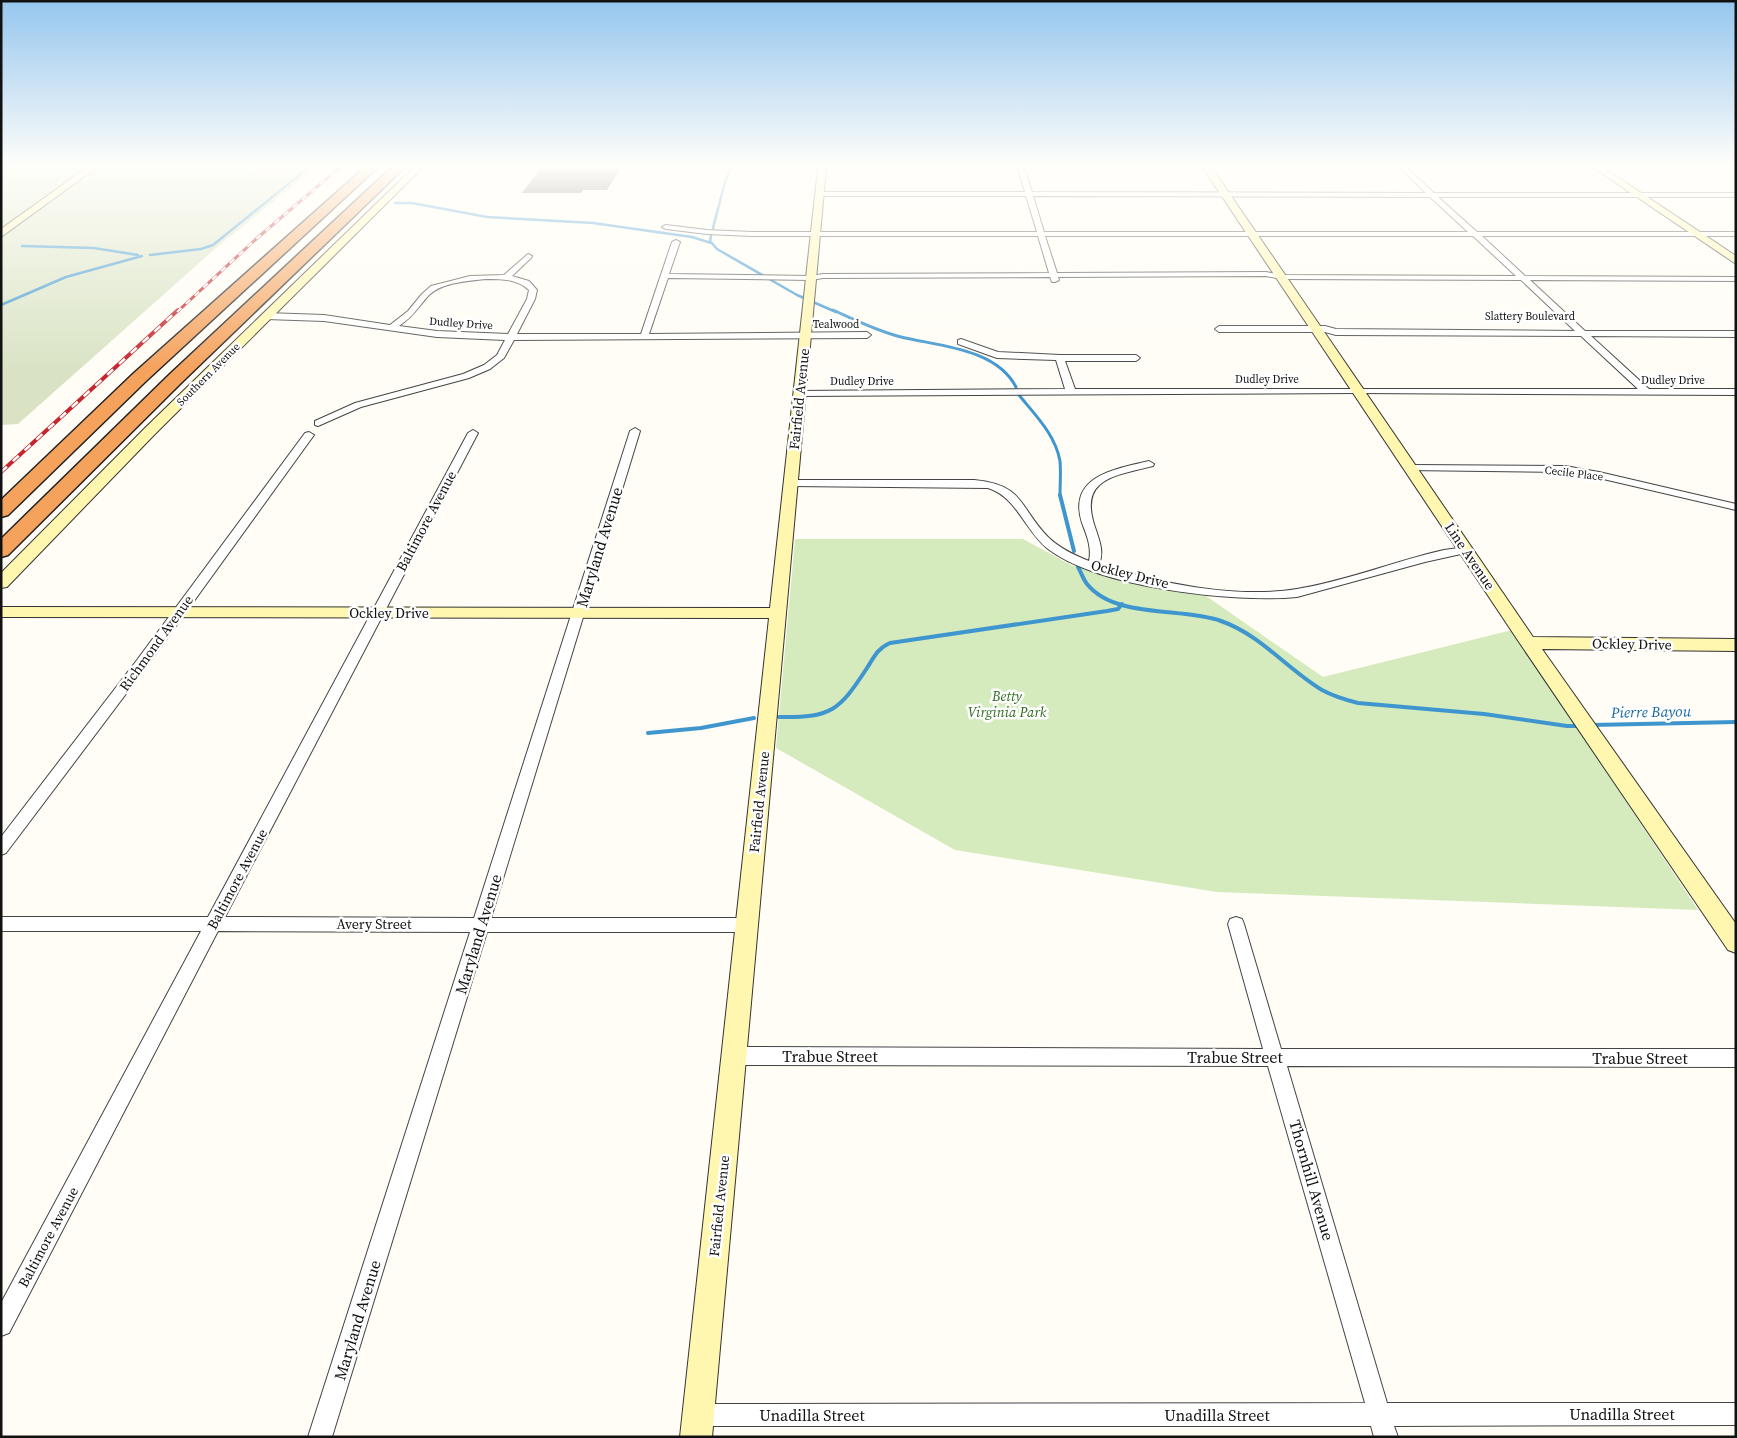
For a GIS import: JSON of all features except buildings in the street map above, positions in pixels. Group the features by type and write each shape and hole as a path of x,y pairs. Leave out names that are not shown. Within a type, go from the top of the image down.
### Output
{"highway":[{"path":"1,511 140,377 296,235"},
{"path":"1,551 176,378 327,235"}],"street":[{"name":"Southern Avenue","path":"1,583 150,431 349,235"},
{"name":"Fairfield Avenue","path":"697,1426 799,393 809,300 814,278 815,235"},
{"path":"1041,235 1054,278"},
{"name":"Line Avenue","path":"1252,235 1278,277 1320,329 1356,390 1600,746 1728,921 1736,943"},
{"path":"1476,235 1647,392"},
{"path":"1697,235 1736,261"},
{"path":"644,337 676,242"},
{"path":"505,278 528,256"},
{"path":"664,278 731,280 741,278 814,278 822,281 930,278 1168,277 1270,280 1278,277 1736,279"},
{"path":"318,423 358,404 476,372 495,362 501,356 532,297 533,290 526,282 505,278 470,278 437,286 426,293 412,313 392,327"},
{"name":"Dudley Drive","path":"266,316 324,318 445,335 510,337 805,336"},
{"name":"Slattery Boulevard","path":"1219,329 1320,329 1336,332 1736,328"},
{"name":"Slattery Boulevard","path":"1580,330 1736,334"},
{"name":"Tealwood","path":"805,336 867,335"},
{"path":"961,342 998,355 1032,355 1060,358 1136,358"},
{"path":"1060,358 1070,392"},
{"name":"Dudley Drive","path":"799,393 1356,390 1736,392"},
{"name":"Maryland Avenue","path":"320,1437 635,431"},
{"name":"Baltimore Avenue","path":"1,1325 473,433"},
{"name":"Richmond Avenue","path":"1,849 179,613 309,435"},
{"path":"1092,566 1097,554 1084,508 1087,494 1103,478 1149,464"},
{"name":"Cecile Place","path":"1410,468 1565,470 1599,475 1736,507"},
{"name":"Ockley Drive","path":"790,483 974,483 996,486 1012,495 1034,529 1044,540 1062,552 1092,566 1149,580 1210,591 1243,594 1286,594 1312,589 1437,554 1466,550"},
{"name":"Ockley Drive","path":"1,612 778,613"},
{"name":"Ockley Drive","path":"1529,643 1736,645"},
{"name":"Avery Street","path":"1,924 747,925"},
{"name":"Thornhill Avenue","path":"1236,924 1386,1437"},
{"name":"Trabue Street","path":"734,1056 1736,1058"},
{"name":"Unadilla Street","path":"697,1426 1380,1414 1736,1414"}],"green space":[{"path":"1,235 232,235 18,424 1,425"},
{"name":"Betty Virginia Park","path":"795,539 1023,539 1071,565 1166,589 1206,596 1323,677 1512,630 1698,910 1217,892 955,850 776,748"}],"waterway":[{"path":"150,255 201,249 213,245 225,235"},
{"path":"679,235 711,243"},
{"path":"711,236 710,241 717,249 797,295 836,312"},
{"path":"22,246 94,248 138,255"},
{"path":"1,305 66,277 142,256"},
{"path":"833,310 892,335 948,346 981,356 1007,374 1016,387"},
{"path":"1019,395 1044,425 1054,442 1060,461 1060,495"},
{"path":"1060,495 1074,551"},
{"path":"1078,567 1084,580 1099,595 1121,605"},
{"path":"779,717 811,716 832,709 849,694 879,650 890,643 1107,611 1118,609 1121,605"},
{"path":"1121,605 1188,614 1221,621 1261,643 1309,682 1322,690 1358,703 1484,714 1567,726 1582,726"},
{"path":"648,733 701,728 754,718"},
{"name":"Pierre Bayou","path":"1592,725 1736,722"}],"railway":[{"path":"177,312 261,235"},
{"path":"1,472 178,310"}]}
